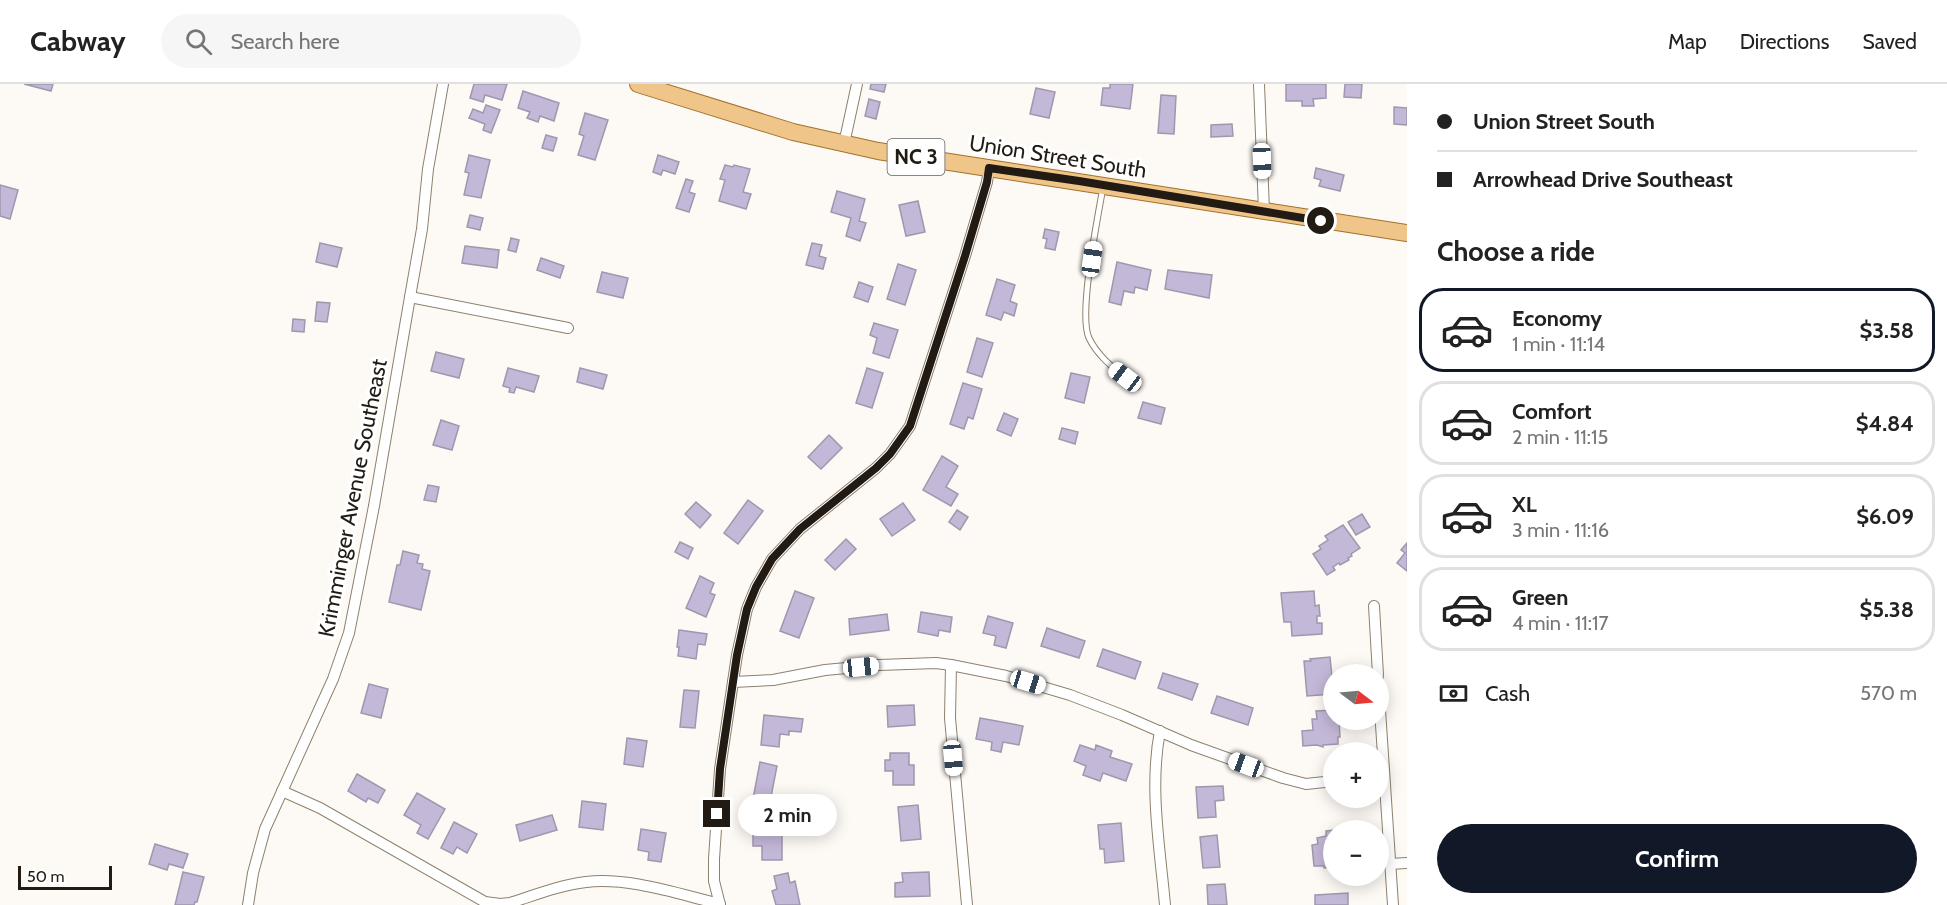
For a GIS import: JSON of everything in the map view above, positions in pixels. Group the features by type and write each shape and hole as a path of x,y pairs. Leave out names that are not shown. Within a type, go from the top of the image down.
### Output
{"main road":[{"name":"Union Street South","path":"638,84 793,132 844,144 1407,233"}],"street":[{"name":"Krimminger Avenue Southeast","path":"248,905 253,873 265,829 333,679 349,633 411,297 422,230 428,170 443,84"},
{"path":"844,144 857,84"},
{"path":"1259,84 1264,211"},
{"path":"282,791 320,808 485,902 510,903 571,884 608,881 720,904 714,881 714,859 720,769 747,609 772,559 800,529 876,468 890,454 910,426 965,256 989,168"},
{"path":"411,297 568,328"},
{"path":"1374,606 1377,664"},
{"path":"733,682 773,680 825,670 879,665 936,663 951,665 1006,676 1070,695 1191,745 1283,778 1306,784 1323,782"},
{"path":"951,665 950,718 967,905"},
{"path":"1160,731 1155,756 1157,814 1165,905"},
{"path":"1385,808 1393,905"},
{"path":"1390,864 1407,863"}],"lane":[{"path":"1103,185 1085,315 1088,336 1106,361 1137,387"}],"building":[{"path":"24,84 53,84 51,91"},
{"path":"474,84 507,84 502,100 485,95 483,102 470,98"},
{"path":"871,84 886,84 884,92 870,89"},
{"path":"1110,84 1133,84 1130,109 1101,105 1103,88 1110,88"},
{"path":"1286,84 1326,84 1326,98 1313,99 1314,106 1302,106 1302,101 1286,101"},
{"path":"1345,84 1362,84 1361,98 1344,97"},
{"path":"1036,88 1055,92 1049,118 1030,114"},
{"path":"523,91 559,103 554,121 540,116 538,122 527,118 530,112 518,108"},
{"path":"1161,95 1176,96 1174,134 1158,133"},
{"path":"869,99 880,102 876,119 865,116"},
{"path":"486,105 500,110 491,133 483,130 485,124 469,118 473,109 483,113"},
{"path":"1394,107 1407,108 1407,125 1394,124"},
{"path":"585,113 608,120 595,160 578,155 584,136 579,134"},
{"path":"1232,124 1233,136 1211,137 1211,125"},
{"path":"546,135 557,138 553,151 542,148"},
{"path":"469,155 490,160 481,198 464,195 469,173 465,172"},
{"path":"658,155 679,162 675,174 663,170 661,175 653,172"},
{"path":"725,165 750,169 743,192 751,194 746,209 719,201 725,180 720,179"},
{"path":"1316,168 1344,175 1340,191 1319,186 1321,180 1314,178"},
{"path":"686,179 693,181 689,192 695,194 689,212 676,208"},
{"path":"0,185 18,190 10,219 0,216"},
{"path":"837,191 865,199 859,221 866,223 860,241 846,236 851,218 831,212"},
{"path":"918,201 925,232 906,236 899,205"},
{"path":"470,215 483,218 480,230 467,227"},
{"path":"1045,229 1059,232 1055,250 1045,248 1047,239 1043,238"},
{"path":"511,238 519,240 516,252 508,250"},
{"path":"320,243 342,248 337,267 316,262"},
{"path":"812,243 822,245 819,256 826,258 823,269 806,265"},
{"path":"465,246 499,250 497,268 462,263"},
{"path":"541,258 564,266 560,278 537,270"},
{"path":"1117,262 1151,270 1147,290 1135,287 1134,293 1124,291 1121,305 1109,302"},
{"path":"898,264 916,270 905,305 887,299"},
{"path":"1168,270 1212,275 1209,298 1165,289"},
{"path":"602,272 628,278 623,298 597,292"},
{"path":"997,279 1015,285 1010,301 1017,304 1014,316 1004,312 1001,320 986,315"},
{"path":"859,282 873,287 868,302 854,297"},
{"path":"317,302 330,303 327,322 315,321"},
{"path":"293,319 305,320 304,332 292,331"},
{"path":"874,323 898,330 889,358 873,353 877,338 870,335"},
{"path":"977,338 993,343 982,377 967,372"},
{"path":"436,352 464,359 459,378 431,371"},
{"path":"508,368 539,376 534,392 516,387 514,393 509,392 510,388 503,386"},
{"path":"580,368 607,375 603,389 577,382"},
{"path":"867,368 883,373 872,408 856,403"},
{"path":"1071,373 1090,377 1084,403 1065,398"},
{"path":"963,383 982,389 973,419 968,417 964,429 950,424"},
{"path":"1143,402 1165,408 1161,424 1138,418"},
{"path":"1004,413 1018,419 1011,436 997,430"},
{"path":"441,420 459,426 452,450 433,445"},
{"path":"1062,428 1078,432 1075,444 1059,439"},
{"path":"829,435 842,448 821,469 808,457"},
{"path":"942,456 958,466 946,487 958,494 951,506 923,490"},
{"path":"428,485 439,487 436,502 424,500"},
{"path":"748,500 763,511 738,544 724,533"},
{"path":"696,502 711,515 700,528 685,514"},
{"path":"903,503 915,520 892,536 880,519"},
{"path":"957,510 968,517 960,530 949,522"},
{"path":"1362,514 1370,527 1356,535 1348,522"},
{"path":"1343,525 1360,548 1351,554 1349,560 1333,567 1335,570 1327,575 1313,554 1321,549 1319,546 1328,540 1325,536"},
{"path":"846,539 856,549 835,570 825,560"},
{"path":"680,542 693,548 688,559 675,552"},
{"path":"1407,543 1407,571 1397,563 1405,553 1401,550"},
{"path":"403,551 419,555 417,563 423,564 422,569 430,571 421,610 389,602 397,565 400,565"},
{"path":"700,576 714,583 710,593 715,595 706,617 686,608"},
{"path":"795,591 814,598 799,638 780,631"},
{"path":"1314,591 1315,606 1319,605 1320,616 1317,616 1317,623 1322,623 1322,634 1292,636 1291,622 1284,622 1281,593"},
{"path":"921,612 952,617 950,632 939,630 938,636 918,632"},
{"path":"887,614 889,630 850,635 849,619"},
{"path":"988,616 1013,623 1006,648 994,645 996,636 983,633"},
{"path":"1047,628 1085,641 1079,658 1041,646"},
{"path":"679,630 707,634 705,645 698,644 696,659 678,656"},
{"path":"1103,649 1141,662 1135,679 1097,666"},
{"path":"1330,657 1331,664 1323,664 1323,695 1307,696 1304,661 1311,661 1310,659"},
{"path":"1163,673 1198,684 1192,700 1158,688"},
{"path":"369,684 388,689 381,718 361,713"},
{"path":"684,690 699,691 695,728 680,727"},
{"path":"1217,696 1253,708 1248,725 1211,713"},
{"path":"914,705 915,725 888,727 887,706"},
{"path":"1316,711 1323,711 1323,730 1340,730 1338,742 1323,742 1323,747 1303,746 1302,731 1313,730 1312,719 1317,719"},
{"path":"764,715 803,719 801,732 789,731 789,735 780,734 779,747 761,745"},
{"path":"980,718 1023,726 1019,745 1003,742 1001,752 991,750 992,742 976,739"},
{"path":"627,738 647,741 643,767 624,764"},
{"path":"1080,745 1095,750 1096,745 1112,751 1110,757 1132,764 1126,781 1103,773 1100,781 1083,775 1086,766 1074,761"},
{"path":"890,753 909,753 909,765 914,765 914,785 893,785 893,771 885,771 885,760 890,760"},
{"path":"760,762 777,766 770,802 753,799"},
{"path":"357,774 385,790 378,803 368,798 366,802 348,791"},
{"path":"1223,786 1224,800 1215,801 1216,817 1198,818 1196,787"},
{"path":"417,793 445,809 428,839 417,833 421,825 404,815"},
{"path":"582,801 606,804 603,830 579,827"},
{"path":"918,805 921,839 901,841 898,807"},
{"path":"552,815 557,830 520,841 516,825"},
{"path":"454,822 477,834 467,853 457,847 453,854 441,848"},
{"path":"1121,823 1124,861 1105,863 1104,849 1100,849 1098,825"},
{"path":"641,829 666,833 661,862 648,860 649,852 638,850"},
{"path":"753,833 782,833 782,860 762,860 762,846 753,846"},
{"path":"1217,835 1220,867 1203,868 1200,837"},
{"path":"1323,837 1323,866 1314,866 1312,845 1318,844 1317,838"},
{"path":"155,844 188,854 183,868 169,864 167,870 149,864"},
{"path":"183,872 204,877 197,902 194,905 175,905"},
{"path":"929,872 930,896 895,897 895,883 903,882 902,873"},
{"path":"788,873 790,883 795,881 800,905 776,905 772,891 777,889 774,876"},
{"path":"1225,884 1227,905 1208,905 1207,885"},
{"path":"1348,893 1348,905 1315,905 1315,895"}],"route":[{"path":"717,814 720,769 737,655 747,609 756,587 772,559 800,529 876,468 902,440 910,426 965,256 989,168 1321,221"}]}
